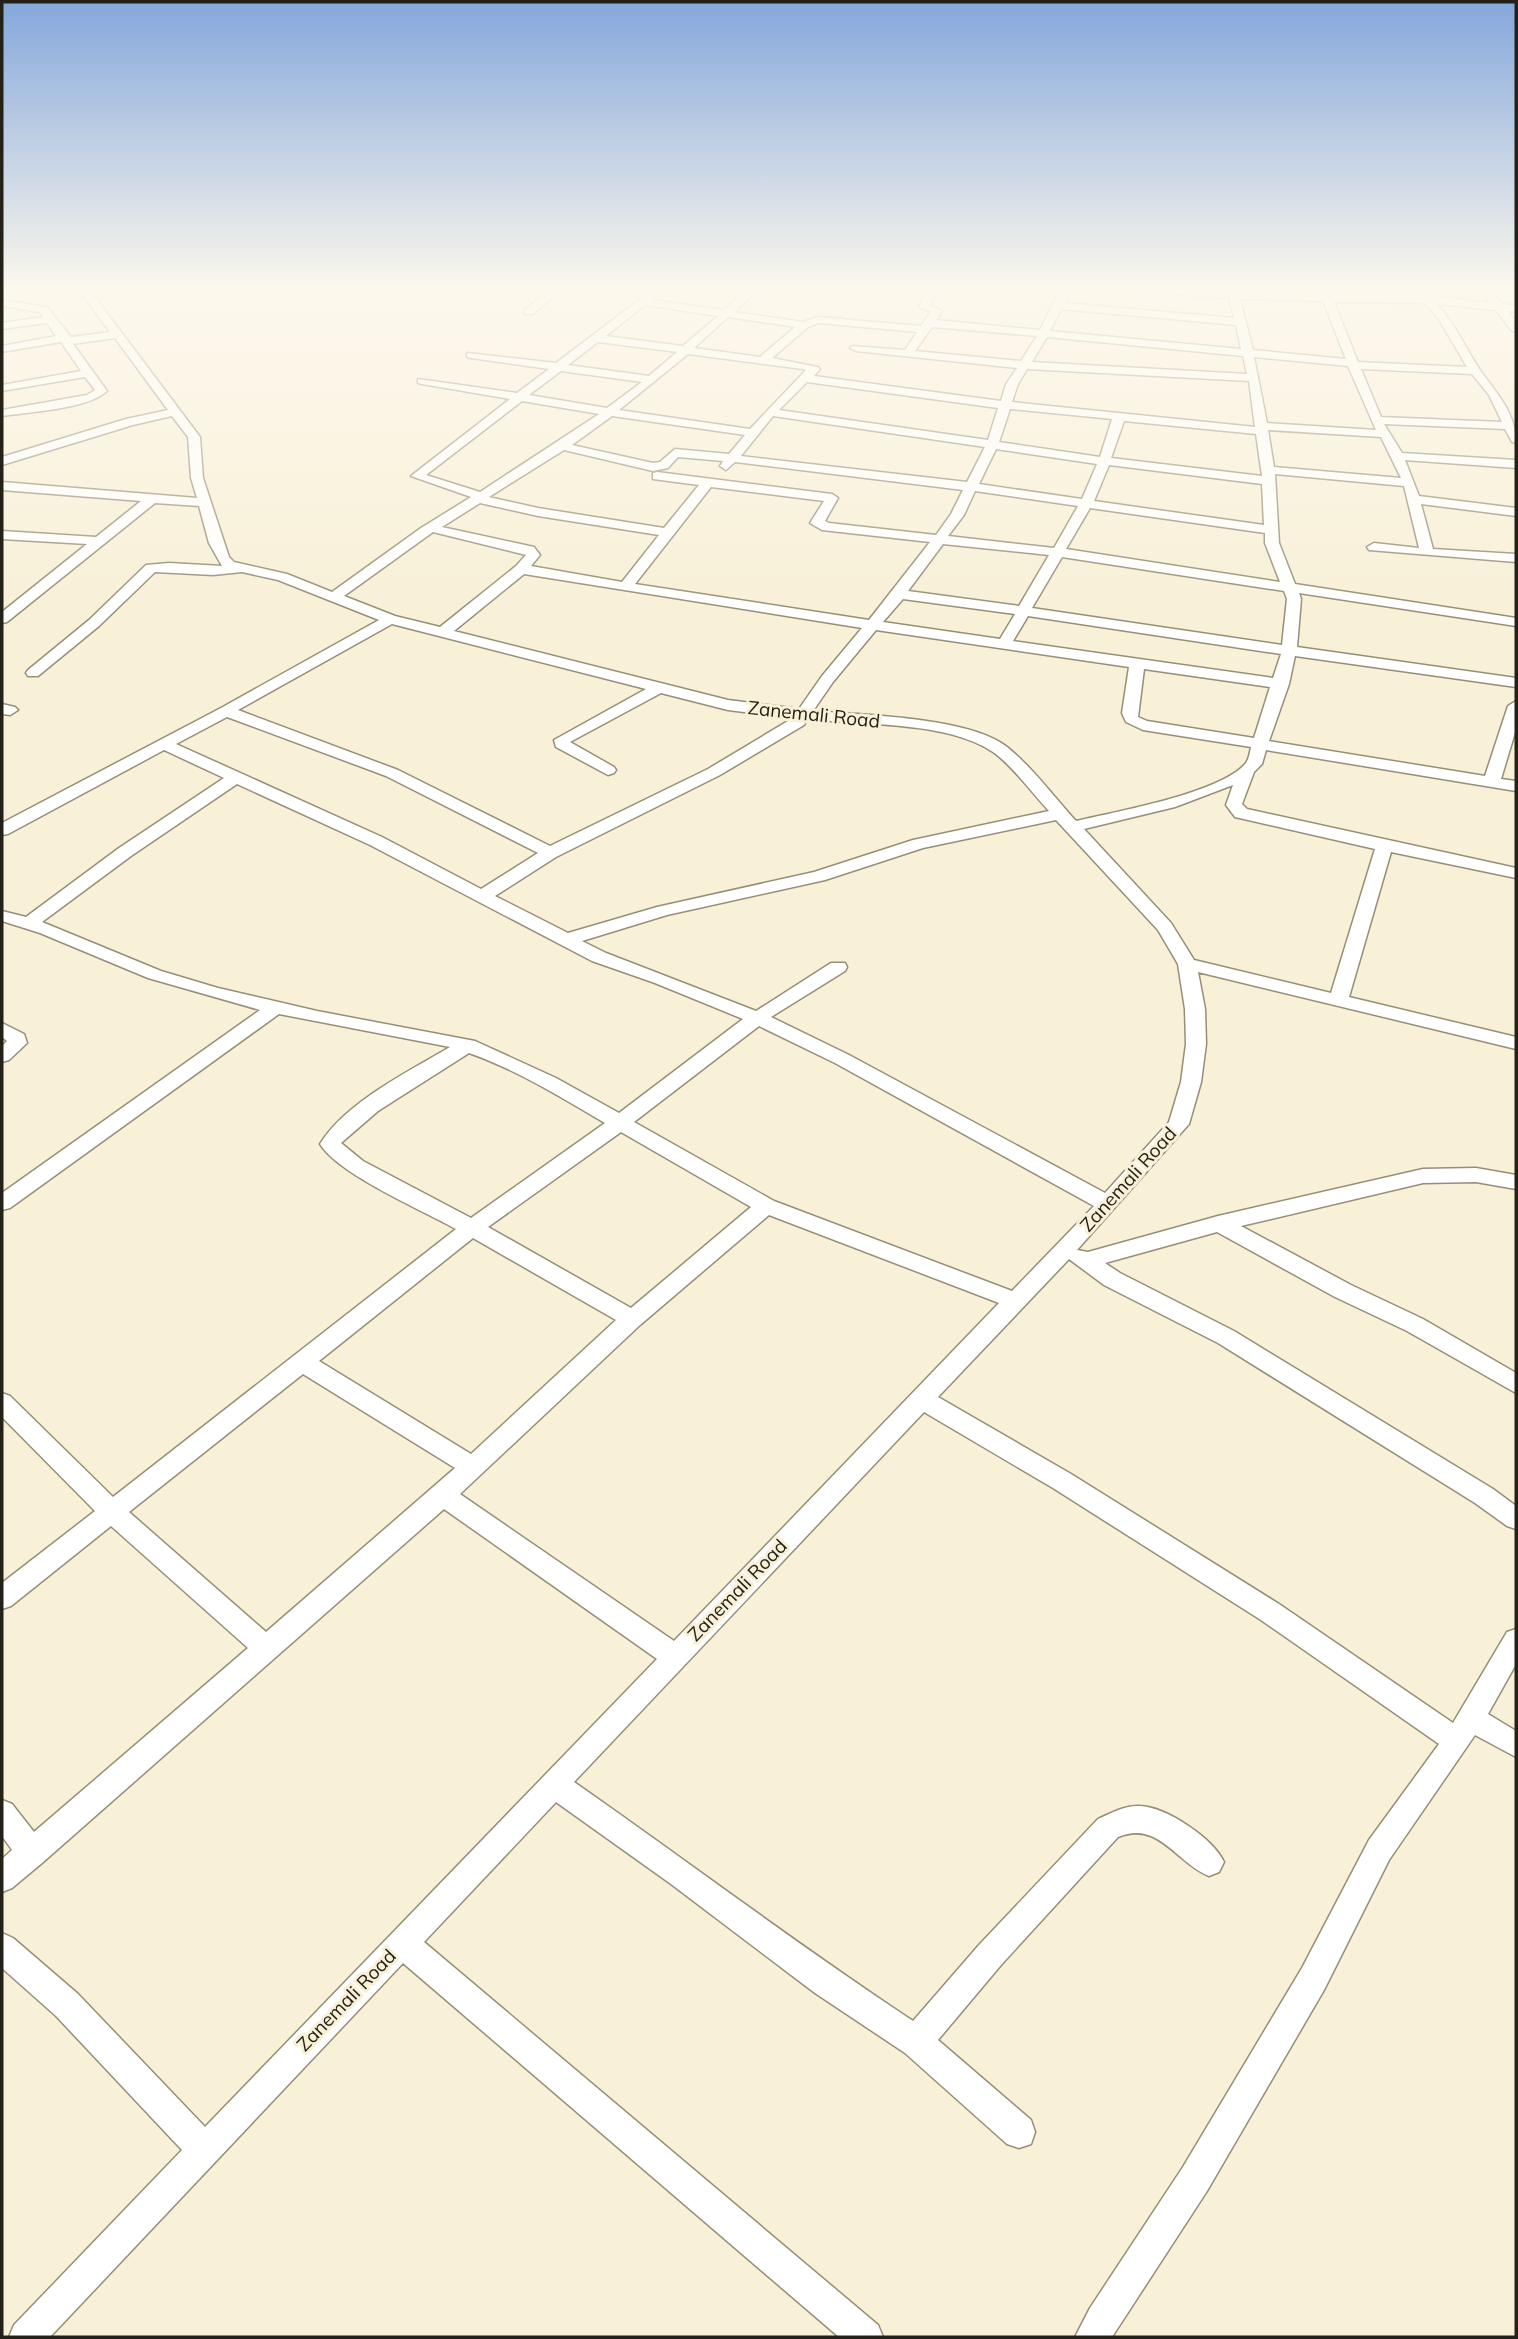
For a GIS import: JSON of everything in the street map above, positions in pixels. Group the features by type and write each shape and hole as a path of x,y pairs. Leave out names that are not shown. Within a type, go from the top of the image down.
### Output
{"street":[{"path":"2,413 91,397"},
{"path":"163,397 194,437 197,478 223,559 238,569"},
{"path":"520,397 417,476 481,498 538,512 669,533"},
{"path":"529,397 611,411 699,440 732,458 973,486 1272,530"},
{"path":"334,597 431,528 562,446 629,397"},
{"path":"625,587 783,397"},
{"path":"947,397 1119,417 1385,434"},
{"path":"482,897 550,853 714,772 798,722 800,715 899,594 940,538 973,486 993,443 1008,397"},
{"path":"565,940 663,911 819,876 919,844 1066,820 1217,788 1246,773 1254,764 1281,684 1289,651 1294,599 1291,586 1276,556 1269,475 1257,397"},
{"path":"1367,397 1409,484 1427,551"},
{"path":"1496,397 1510,419 1516,439"},
{"path":"2,461 130,422 174,412"},
{"path":"769,412 1104,461 1409,484"},
{"path":"1005,643 1096,486 1119,417"},
{"path":"1376,420 1510,419"},
{"path":"562,446 653,467 664,465 675,453 699,440 754,433"},
{"path":"1397,456 1516,464"},
{"path":"849,472 817,523 820,526 1057,552 1516,622"},
{"path":"657,476 832,498"},
{"path":"2,486 205,503"},
{"path":"2,620 152,499"},
{"path":"1413,499 1516,512"},
{"path":"431,528 529,550 533,555 521,569 442,633"},
{"path":"2,536 99,541"},
{"path":"1374,547 1516,558"},
{"name":"Zanemali Road","path":"26,2337 1108,1204 1179,1124 1191,1082 1196,1044 1195,1009 1187,964 1165,928 1000,748 972,735 947,728 800,715 728,705 390,619 282,577 238,569 213,571 152,568 86,631 33,673"},
{"path":"521,569 873,625 1281,684"},
{"path":"899,594 1516,683"},
{"path":"2,601 22,603"},
{"path":"2,830 226,711 390,619"},
{"path":"1138,663 1130,713 1135,722 1516,786"},
{"path":"608,770 562,744 562,740 660,687"},
{"path":"1492,780 1516,706"},
{"path":"226,711 392,774 550,853"},
{"path":"163,744 376,841 599,957 757,1018 842,1059 1108,1204"},
{"path":"1246,773 1234,805 1237,811 1384,846 1516,873"},
{"path":"29,923 125,852 236,777"},
{"path":"1339,999 1384,846"},
{"path":"2,916 29,923 174,981 276,1007 468,1045 549,1082 765,1206 1016,1301"},
{"path":"1187,964 1516,1042"},
{"path":"2,1598 472,1228 619,1123 757,1018 838,967"},
{"path":"2,1203 276,1007"},
{"path":"2,1029 17,1038 17,1043 2,1056"},
{"path":"468,1045 351,1121 332,1137 330,1144 344,1157 632,1319"},
{"path":"1086,1260 1218,1223 1423,1176 1476,1175 1516,1182"},
{"path":"2,1878 443,1495 471,1466 632,1319 765,1206"},
{"path":"1218,1223 1343,1291 1415,1325 1516,1384"},
{"path":"1065,1250 1152,1301 1226,1338 1484,1496 1516,1519"},
{"path":"301,1361 471,1466"},
{"path":"920,1398 1062,1481 1463,1730 1516,1745"},
{"path":"2,1402 111,1511 266,1648"},
{"path":"443,1495 674,1656"},
{"path":"1093,2337 1195,2179 1313,1979 1379,1850 1463,1730 1516,1640"},
{"path":"553,1784 681,1874 826,1982 916,2042 1019,2132"},
{"path":"2,1812 32,1853"},
{"path":"916,2042 990,1955 1108,1828 1137,1816 1153,1820 1209,1862"},
{"path":"401,1942 866,2337"},
{"path":"2,1948 67,2005 204,2150"}]}
